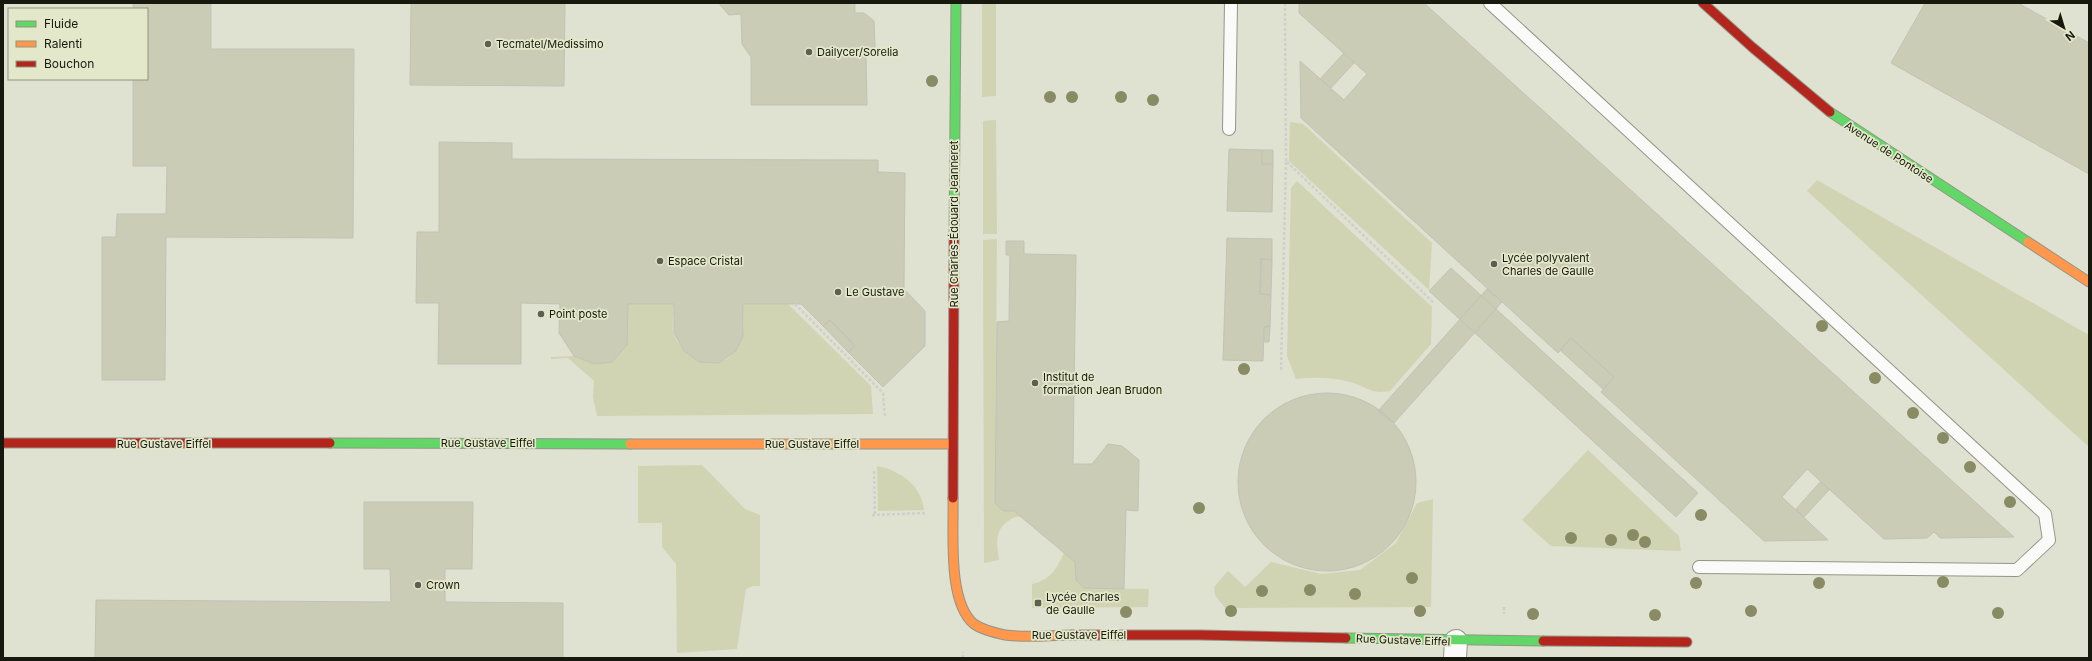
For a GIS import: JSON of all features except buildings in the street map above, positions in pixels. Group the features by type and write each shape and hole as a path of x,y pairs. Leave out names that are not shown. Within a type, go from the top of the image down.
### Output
{"street":[{"name":"Rue Charles-Édouard Jeanneret","path":"952,444 956,3"},
{"name":"Avenue de Pontoise","path":"1703,3 1752,47 1835,116 2089,282"},
{"name":"Rue Gustave Eiffel","path":"3,443 952,444 956,586 958,597 968,617 974,624 989,631 1007,635 1215,635 1456,650 1687,642"}],"lane":[{"path":"1229,129 1231,3"},
{"path":"1490,3 2045,514 2049,540 2016,570 1699,566"}],"path":[{"path":"1281,370 1286,161 1285,3"},
{"path":"1286,161 1434,303"},
{"path":"795,304 883,393 885,419"},
{"path":"874,470 873,515 932,513"},
{"path":"962,658 963,652"}],"green space":[{"path":"982,3 996,3 996,96 982,97"},
{"path":"996,120 997,234 983,234 983,121"},
{"path":"1290,122 1303,124 1432,243 1429,290 1289,161"},
{"path":"1817,180 2089,335 2089,447 1807,191"},
{"path":"1297,181 1432,307 1431,344 1390,391 1372,391 1353,383 1333,379 1296,379 1287,356 1291,188"},
{"path":"997,239 995,503 1003,511 1014,511 1021,517 1012,518 1000,530 997,539 999,560 984,563 983,240"},
{"path":"628,304 674,304 673,332 680,346 698,360 708,363 718,362 728,358 736,350 743,334 743,304 788,304 871,386 873,414 597,416 593,397 594,381 568,358 551,359 551,357 574,356 594,364 612,362 627,345"},
{"path":"1588,450 1679,536 1681,551 1551,546 1522,520"},
{"path":"702,465 745,509 760,515 760,586 753,586 746,589 737,649 677,653 676,564 662,547 662,523 638,523 638,466"},
{"path":"877,466 894,471 908,480 919,494 924,510 878,511"},
{"path":"1433,499 1431,607 1225,608 1215,595 1214,587 1228,571 1245,587 1271,562 1321,574 1360,570 1396,543 1417,503"},
{"path":"1064,552 1075,562 1076,580 1084,588 1149,589 1148,607 1032,608 1032,584 1043,580 1052,573"}],"traffic: fast":[{"path":"954,238 956,3"},
{"path":"1830,112 2028,242"},
{"path":"330,443 630,444"},
{"path":"1346,638 1543,641"}],"traffic: slow":[{"path":"2028,242 2089,282"},
{"path":"630,444 952,444"},
{"path":"953,498 954,565 959,600 965,614 977,626 985,630 1005,635 1072,635"}],"traffic: jam":[{"path":"1703,3 1752,47 1830,112"},
{"path":"953,498 954,238"},
{"path":"3,443 330,443"},
{"path":"1072,635 1200,635 1346,638"},
{"path":"1543,641 1687,642"}],"place":[{"name":"Tecmatel/Medissimo","path":"488,44"},
{"name":"Dailycer/Sorelia","path":"809,52"},
{"name":"Espace Cristal","path":"660,261"},
{"name":"Lycée polyvalent Charles de Gaulle","path":"1494,264"},
{"name":"Le Gustave","path":"838,292"},
{"name":"Point poste","path":"541,314"},
{"name":"Institut de formation Jean Brudon","path":"1035,383"},
{"name":"Crown","path":"418,585"},
{"name":"Lycée Charles de Gaulle","path":"1038,603"}]}
